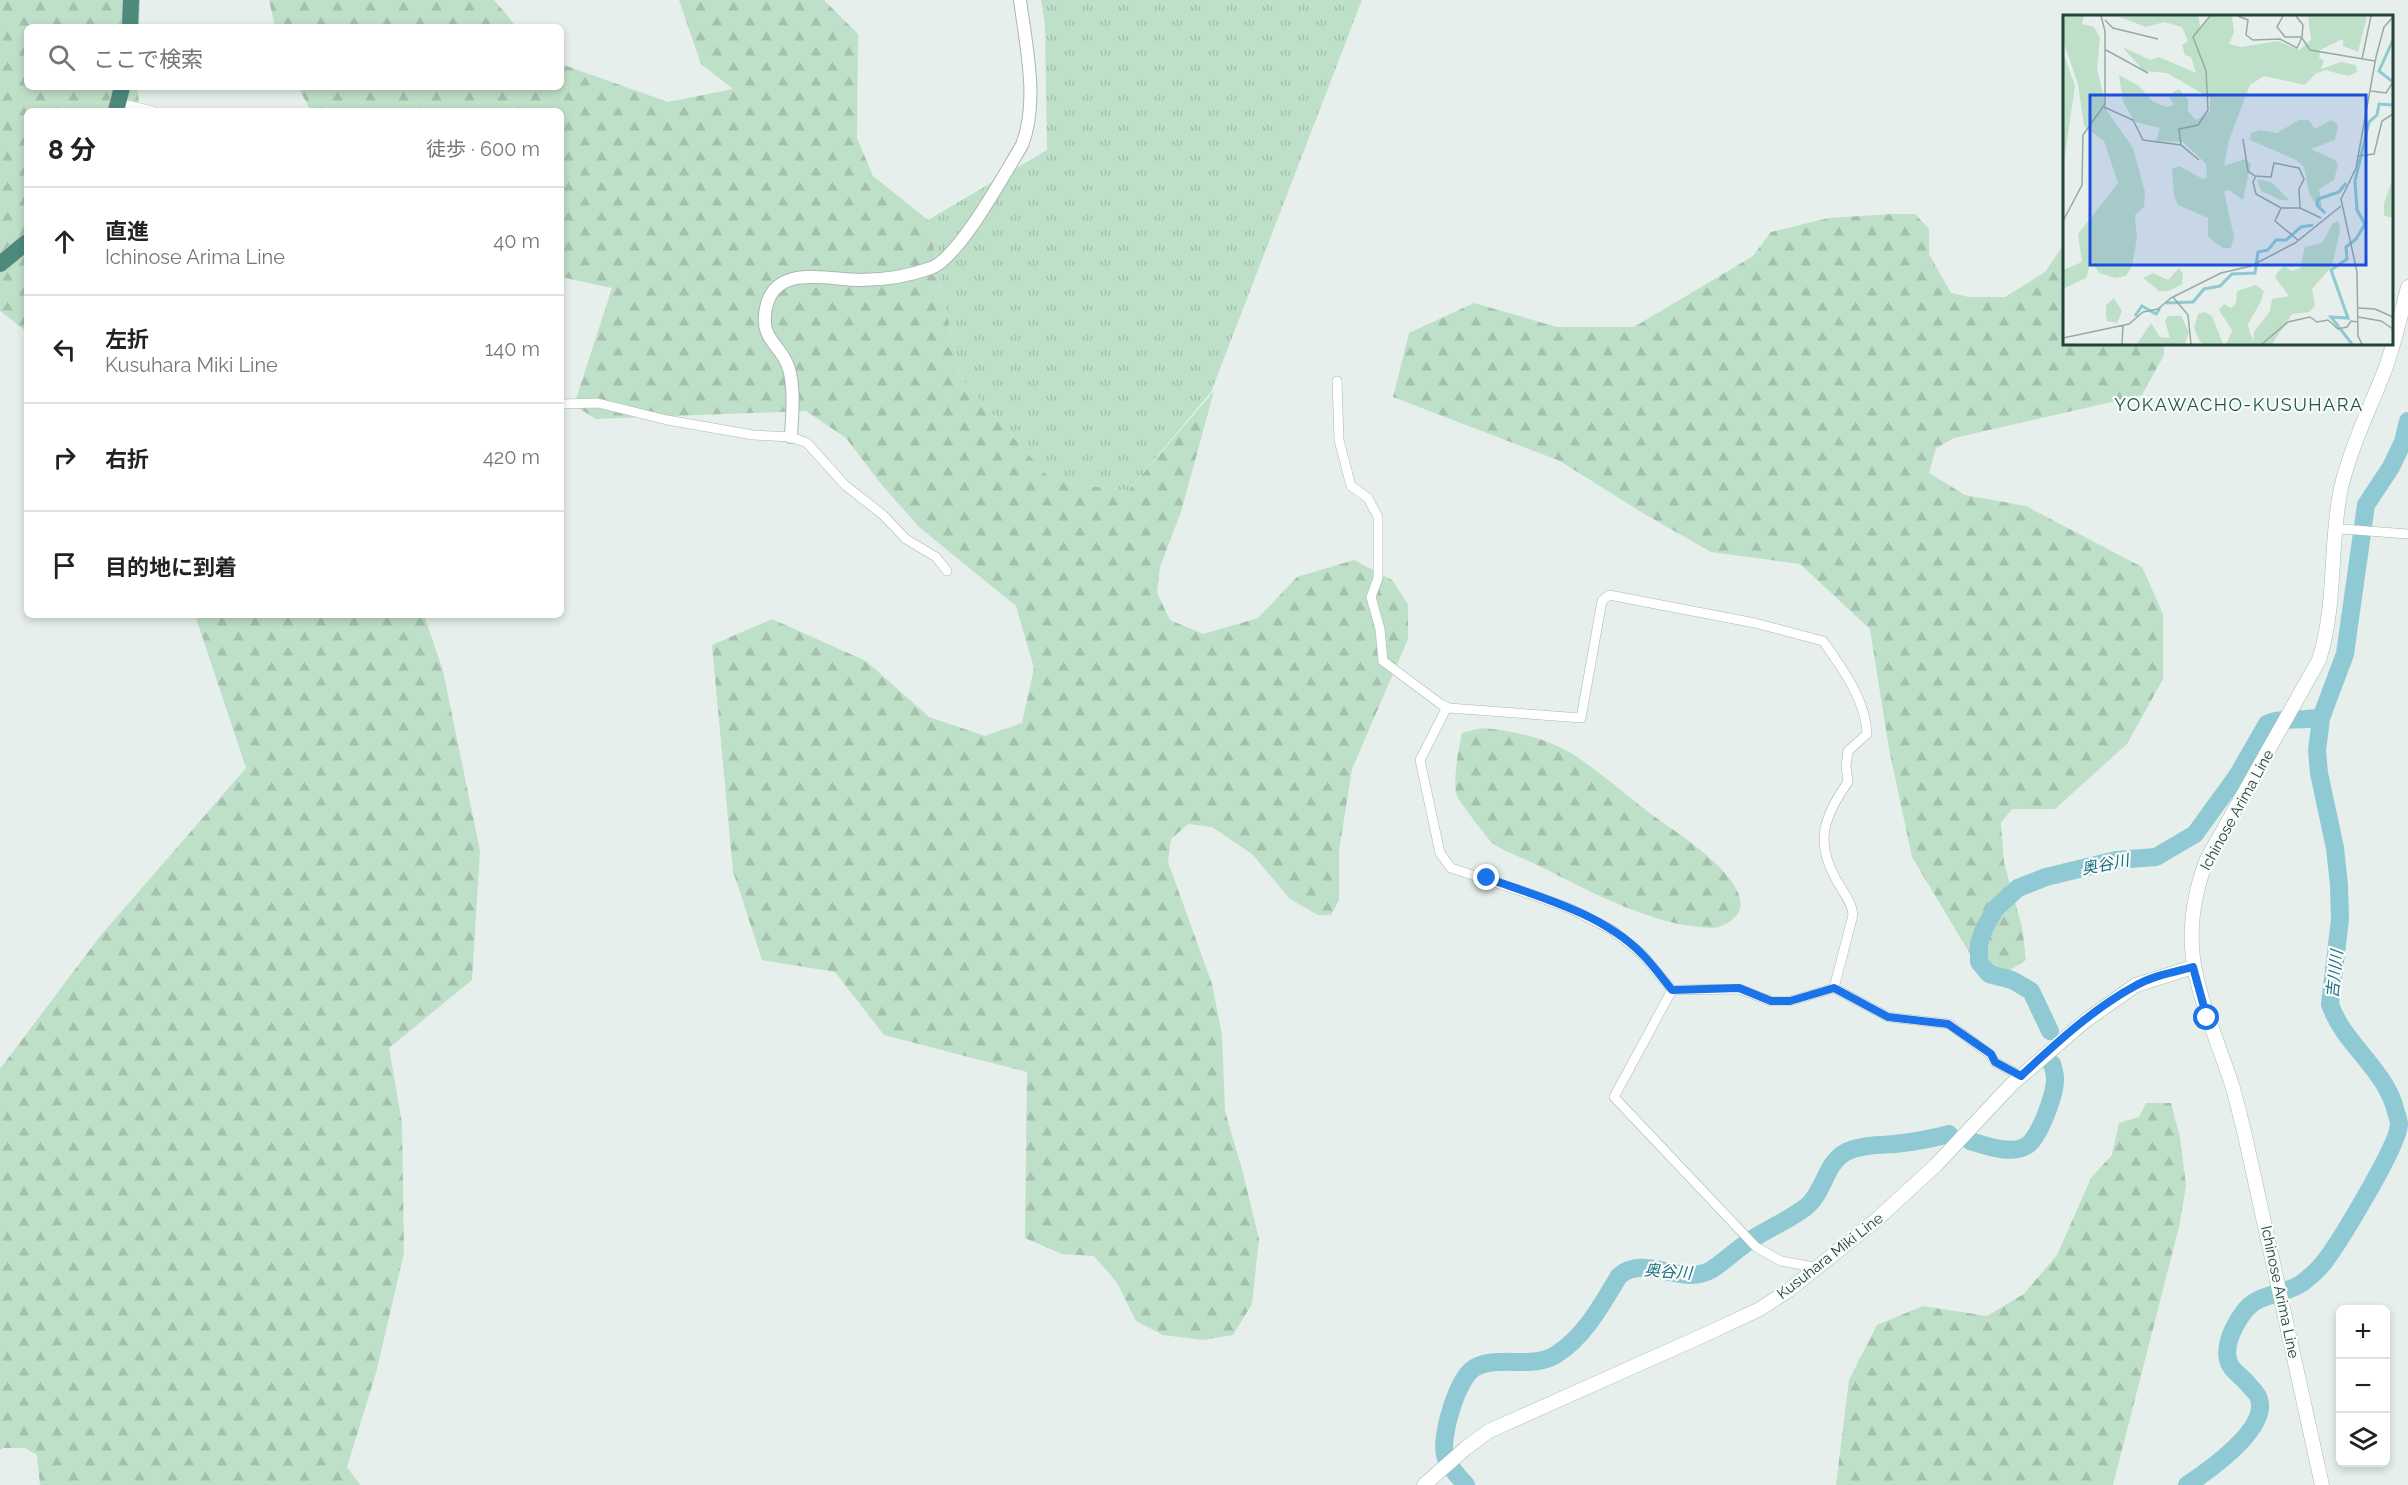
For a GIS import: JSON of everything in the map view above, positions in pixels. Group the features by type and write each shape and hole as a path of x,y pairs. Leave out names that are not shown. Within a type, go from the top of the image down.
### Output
{"highway":[{"path":"130,24 132,0"},
{"path":"0,264 24,244"}],"main road":[{"name":"Ichinose Arima Line","path":"2393,340 2408,287"},
{"name":"Ichinose Arima Line","path":"2322,1485 2244,1131 2229,1075 2207,1018 2193,967 2191,939 2193,909 2203,870 2220,834 2319,660 2327,637 2342,484 2392,345"},
{"name":"Kusuhara Miki Line","path":"1424,1485 1489,1431 1760,1309 1819,1268 1875,1221 1936,1165 2021,1076 2085,1021 2136,985 2193,967"}],"street":[{"path":"791,437 792,387 789,368 769,338 764,320 771,294 780,285 803,276 879,279 931,268 947,257 982,210 1022,146 1027,132 1031,103 1020,0"},
{"path":"119,100 144,108"},
{"path":"1337,381 1339,440 1351,486 1368,498 1378,516 1378,578 1371,597 1380,629 1383,661 1447,707 1581,718 1602,601 1609,595 1755,623 1821,639 1838,662 1863,708 1867,734 1848,751 1846,766 1848,782 1833,803 1825,823 1823,849 1830,868 1852,907 1853,915 1834,988"},
{"path":"564,404 598,403 668,420 753,435 791,437 807,443 845,485 883,515 906,539 936,557 947,571"},
{"path":"2338,531 2408,534"},
{"path":"1447,707 1420,760 1440,853 1451,868 1570,909 1612,930 1642,954 1672,990"},
{"path":"1672,990 1739,988 1771,1001 1790,1001 1834,988 1888,1017 1948,1024 1991,1054 1995,1062 2021,1076"},
{"path":"1672,990 1614,1097 1756,1247 1781,1261 1819,1268"}],"green space":[{"path":"0,0 123,0 128,24 24,24 24,90 137,90 140,108 24,108 24,330 0,311"},
{"path":"269,0 494,0 514,24 274,24"},
{"path":"679,0 824,0 858,34 857,138 873,176 928,220 960,377 1052,481 1128,491 1214,391 1181,512 1160,567 1157,593 1170,620 1203,634 1258,618 1297,577 1354,560 1392,580 1408,604 1408,639 1352,769 1339,851 1339,900 1331,915 1318,915 1290,899 1252,854 1212,827 1188,824 1171,839 1168,862 1212,984 1222,1035 1225,1111 1259,1239 1252,1304 1233,1335 1203,1340 1163,1335 1136,1321 1116,1281 1094,1256 1062,1254 1025,1238 1027,1072 884,1035 835,972 762,960 733,871 712,645 772,619 866,661 929,717 985,736 1022,723 1034,668 1016,606 919,527 881,484 846,438 806,411 596,419 574,405 612,288 564,278 564,108 309,108 300,90 564,90 564,65 668,102 733,89 701,64"},
{"path":"1041,0 1362,0 1211,392 1128,491 1052,481 960,377 928,220 1047,150 1045,25"},
{"path":"1915,214 1929,229 1929,254 1951,293 1969,297 2005,297 2045,272 2063,245 2063,345 2164,345 2164,355 2142,395 1954,438 1936,448 1929,473 1965,495 2026,506 2142,567 2163,614 2163,679 2127,744 2055,809 2012,809 2001,823 2004,863 2022,927 2026,960 1988,984 1912,857 1889,749 1870,629 1800,564 1711,552 1641,512 1560,461 1393,397 1409,333 1474,303 1557,327 1634,327 1753,256 1771,232 1829,218"},
{"path":"196,618 425,618 443,671 480,851 472,980 389,1048 402,1123 404,1253 376,1373 347,1467 360,1485 40,1485 37,1455 25,1448 0,1450 0,1069 101,935 246,768"},
{"path":"1481,728 1534,737 1560,747 1593,768 1701,850 1716,864 1738,892 1741,905 1735,917 1724,925 1711,928 1665,921 1621,906 1492,843 1457,796 1455,782 1462,733"},
{"path":"2146,1103 2171,1103 2180,1137 2186,1186 2179,1227 2113,1485 1836,1485 1849,1380 1877,1325 1923,1306 1987,1316 2024,1294 2057,1255 2091,1178 2112,1155 2119,1123 2139,1117"}],"waterway":[{"name":"吉川川","path":"2187,1485 2235,1448 2255,1423 2260,1411 2257,1395 2232,1368 2227,1355 2229,1340 2239,1319 2256,1301 2302,1283 2323,1264 2379,1172 2399,1125 2391,1097 2374,1069 2344,1032 2330,1004 2340,919 2339,885 2335,848 2319,773 2317,750 2321,718 2345,654 2366,505 2391,467 2403,442 2408,421"},
{"name":"奥谷川","path":"2050,1031 2031,991 2012,980 1989,974 1979,962 1979,944 1984,929 1996,908 2018,888 2046,877 2116,860 2156,857 2195,834 2237,776 2267,724 2285,720 2321,718"},
{"name":"奥谷川","path":"1970,1141 2006,1150 2020,1149 2031,1142 2041,1126 2053,1094 2055,1078 2052,1064"},
{"name":"奥谷川","path":"1466,1485 1448,1463 1444,1446 1452,1407 1469,1372 1485,1364 1538,1361 1557,1354 1584,1329 1619,1276 1629,1270 1652,1268 1688,1275 1711,1270 1751,1240 1806,1207 1817,1194 1833,1163 1846,1152 1864,1147 1929,1139 1949,1134"}],"district":[{"name":"YOKAWACHO-KUSUHARA","path":"2239,405"}],"route":[{"path":"1487,878 1570,909 1612,930 1642,954 1672,990 1739,988 1771,1001 1790,1001 1817,991 1834,988 1888,1017 1948,1024 1991,1054 1995,1062 2021,1076 2085,1021 2111,1002 2136,985 2165,975 2193,967 2207,1018"}]}
